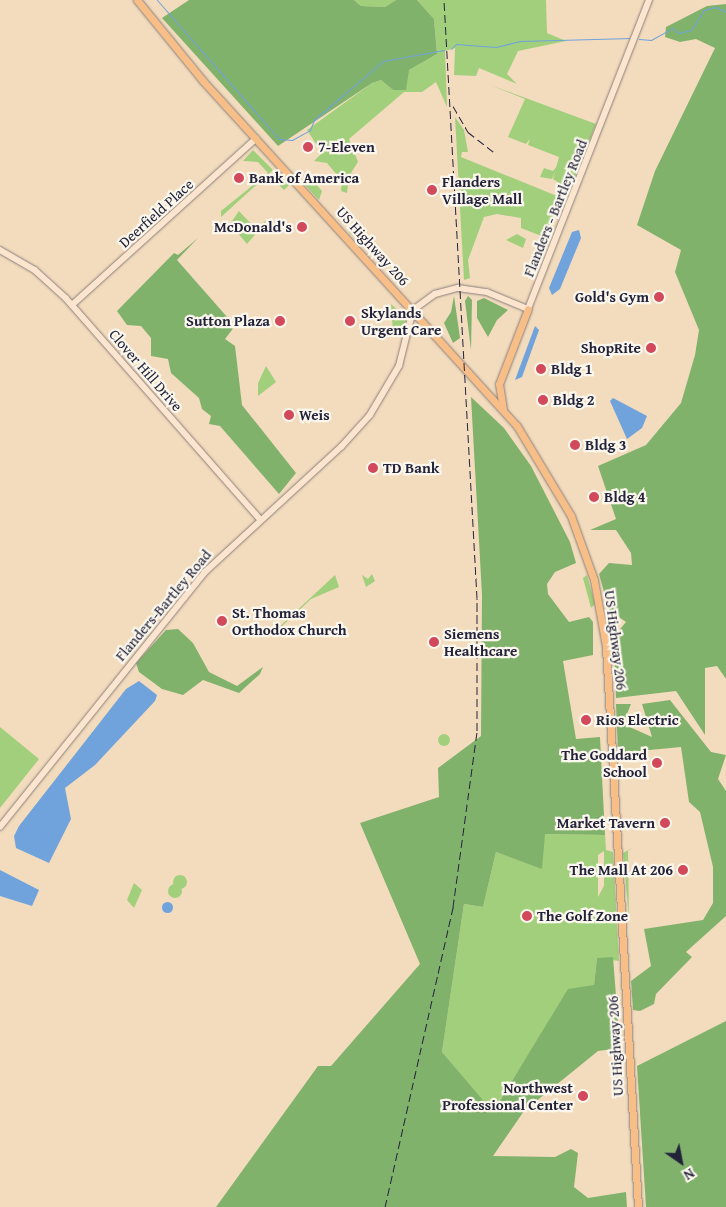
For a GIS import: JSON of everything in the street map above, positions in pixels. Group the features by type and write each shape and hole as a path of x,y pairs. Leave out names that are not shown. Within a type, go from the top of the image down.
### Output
{"highway":[{"name":"US Highway 206","path":"137,0 256,139 503,409 562,496 586,552 600,608 638,1207"},
{"path":"503,409 499,384 528,309"}],"street":[{"name":"Flanders - Bartley Road","path":"528,309 649,0"},
{"name":"Deerfield Place","path":"72,305 256,139"},
{"name":"Clover Hill Drive","path":"0,250 35,270 72,305 262,520"},
{"path":"413,310 435,294 458,288 487,292 528,309"},
{"name":"Flanders-Bartley Road","path":"0,827 205,572 341,448 374,410 399,366 413,310"}],"green space":[{"path":"189,0 354,0 361,6 385,7 396,0 417,0 434,19 437,54 409,70 406,90 393,90 381,80 372,83 278,146 162,18"},
{"path":"354,0 396,0 385,7 361,6"},
{"path":"417,0 546,0 547,33 566,41 518,51 507,74 517,84 479,68 476,76 454,75 455,48 445,51 447,107 436,82 422,92 404,92 349,139 358,162 349,176 347,193 341,191 342,181 327,163 314,161 322,153 307,130 372,83 381,80 393,90 409,70 437,54 434,19"},
{"path":"726,4 726,679 717,666 705,668 705,735 676,691 616,698 614,649 620,647 616,634 626,622 609,610 599,574 609,563 632,565 631,553 616,530 590,530 616,519 598,466 646,445 681,403 695,355 699,330 675,272 681,250 637,225 655,171 715,48 696,39 680,42 665,37 666,27 707,6"},
{"path":"490,85 596,124 570,190 553,179 559,157 528,145 530,139 526,144 508,137 525,99"},
{"path":"455,117 464,130 468,152 462,152 461,157 557,196 560,201 544,237 521,228 521,218 497,214 484,217 468,260 470,278 464,280"},
{"path":"253,150 273,170 221,217 221,211 268,173 258,162 243,161"},
{"path":"558,165 552,179 540,177 544,168 553,171"},
{"path":"281,176 289,185 284,190 277,183 272,184"},
{"path":"313,181 322,191 319,200 304,184"},
{"path":"239,211 256,229 270,217 247,244 230,224"},
{"path":"353,227 386,263 384,266 349,232"},
{"path":"517,234 526,239 523,248 506,240"},
{"path":"198,238 177,260 235,326 225,339 235,346 242,405 296,473 279,494 220,426 209,424 211,416 202,409 199,398 171,373 168,359 151,356 151,338 141,326 127,325 117,311 174,253 178,255"},
{"path":"454,296 460,338 453,343 444,323 451,312"},
{"path":"468,296 472,300 471,350 465,301"},
{"path":"484,298 508,310 497,320 488,337 477,318 477,301"},
{"path":"391,304 407,318 402,336 393,332"},
{"path":"266,366 276,382 258,396 258,383"},
{"path":"471,397 504,428 531,466 570,542 576,563 555,572 547,584 548,594 569,622 589,617 593,622 593,655 563,661 576,739 600,737 605,835 545,834 542,869 496,852 483,907 464,904 442,1052 493,1112 568,989 594,985 597,958 613,957 620,1048 598,1051 524,1111 493,1156 555,1157 571,1149 578,1153 574,1187 588,1198 626,1192 627,1207 216,1207 318,1066 331,1066 420,964 360,823 439,797 438,768 481,736 482,595"},
{"path":"372,574 375,581 366,587 362,575 368,579"},
{"path":"335,575 339,587 311,599 277,629"},
{"path":"587,575 595,604 591,608 583,578"},
{"path":"178,629 193,643 209,672 237,686 263,667 260,674 239,693 203,680 183,695 162,689 139,672 136,663 166,630"},
{"path":"670,700 711,752 726,755 718,779 726,791 726,916 686,952 692,957 656,994 654,1004 640,1011 633,1010 631,981 651,966 644,929 703,920 713,903 713,867 700,812 689,802 681,747 618,753 616,704 631,704 623,724 652,737 642,704"},
{"path":"0,727 39,759 0,808"},
{"path":"446,734 449,735 449,745 442,746 439,745 438,738 439,735"},
{"path":"544,834 605,835 606,850 613,852 619,961 597,958 594,985 524,1062 492,1112 442,1052 464,904 483,907 496,852 541,868","holes":["604,851 604,886 598,897 598,855"]},
{"path":"632,848 628,851 629,918 623,853"},
{"path":"180,875 185,877 187,882 185,887 180,889 175,887 173,882 175,877"},
{"path":"134,883 142,890 134,908 127,900"},
{"path":"175,884 180,886 182,891 180,896 175,898 170,896 168,891 170,886"},
{"path":"726,1021 726,1207 646,1207 637,1066"}],"water":[{"path":"579,230 581,238 560,289 552,295 549,288 572,232"},
{"path":"535,326 539,330 522,377 515,380"},
{"path":"613,398 647,416 642,428 627,439 610,401"},
{"path":"139,681 157,695 155,701 95,765 65,788 71,819 49,863 16,848 14,836 19,826 126,689"},
{"path":"0,870 39,890 32,906 0,896"},
{"path":"167,901 173,907 167,913 161,907"}],"waterway":[{"path":"157,0 279,139 292,140 310,130 314,120 383,61 444,50"},
{"path":"639,39 651,40 673,28 678,33 691,30 704,10 716,7 726,12"},
{"path":"451,49 456,44 496,47 520,41 632,38"}],"railway":[{"path":"385,1207 453,907 477,731 477,598 444,0"},
{"path":"453,106 468,132 495,153"}],"place":[{"name":"7-Eleven","path":"308,147"},
{"name":"Bank of America","path":"239,178"},
{"name":"Flanders Village Mall","path":"432,190"},
{"name":"McDonald's","path":"302,227"},
{"name":"Gold's Gym","path":"659,297"},
{"name":"Sutton Plaza","path":"280,321"},
{"name":"Skylands Urgent Care","path":"350,321"},
{"name":"ShopRite","path":"651,348"},
{"name":"Bldg 1","path":"541,369"},
{"name":"Bldg 2","path":"543,400"},
{"name":"Weis","path":"289,415"},
{"name":"Bldg 3","path":"575,445"},
{"name":"TD Bank","path":"373,468"},
{"name":"Bldg 4","path":"594,497"},
{"name":"St. Thomas Orthodox Church","path":"222,621"},
{"name":"Siemens Healthcare","path":"434,642"},
{"name":"Rios Electric","path":"586,720"},
{"name":"The Goddard School","path":"657,763"},
{"name":"Market Tavern","path":"665,823"},
{"name":"The Mall At 206","path":"683,870"},
{"name":"The Golf Zone","path":"527,916"},
{"name":"Northwest Professional Center","path":"583,1096"}]}
